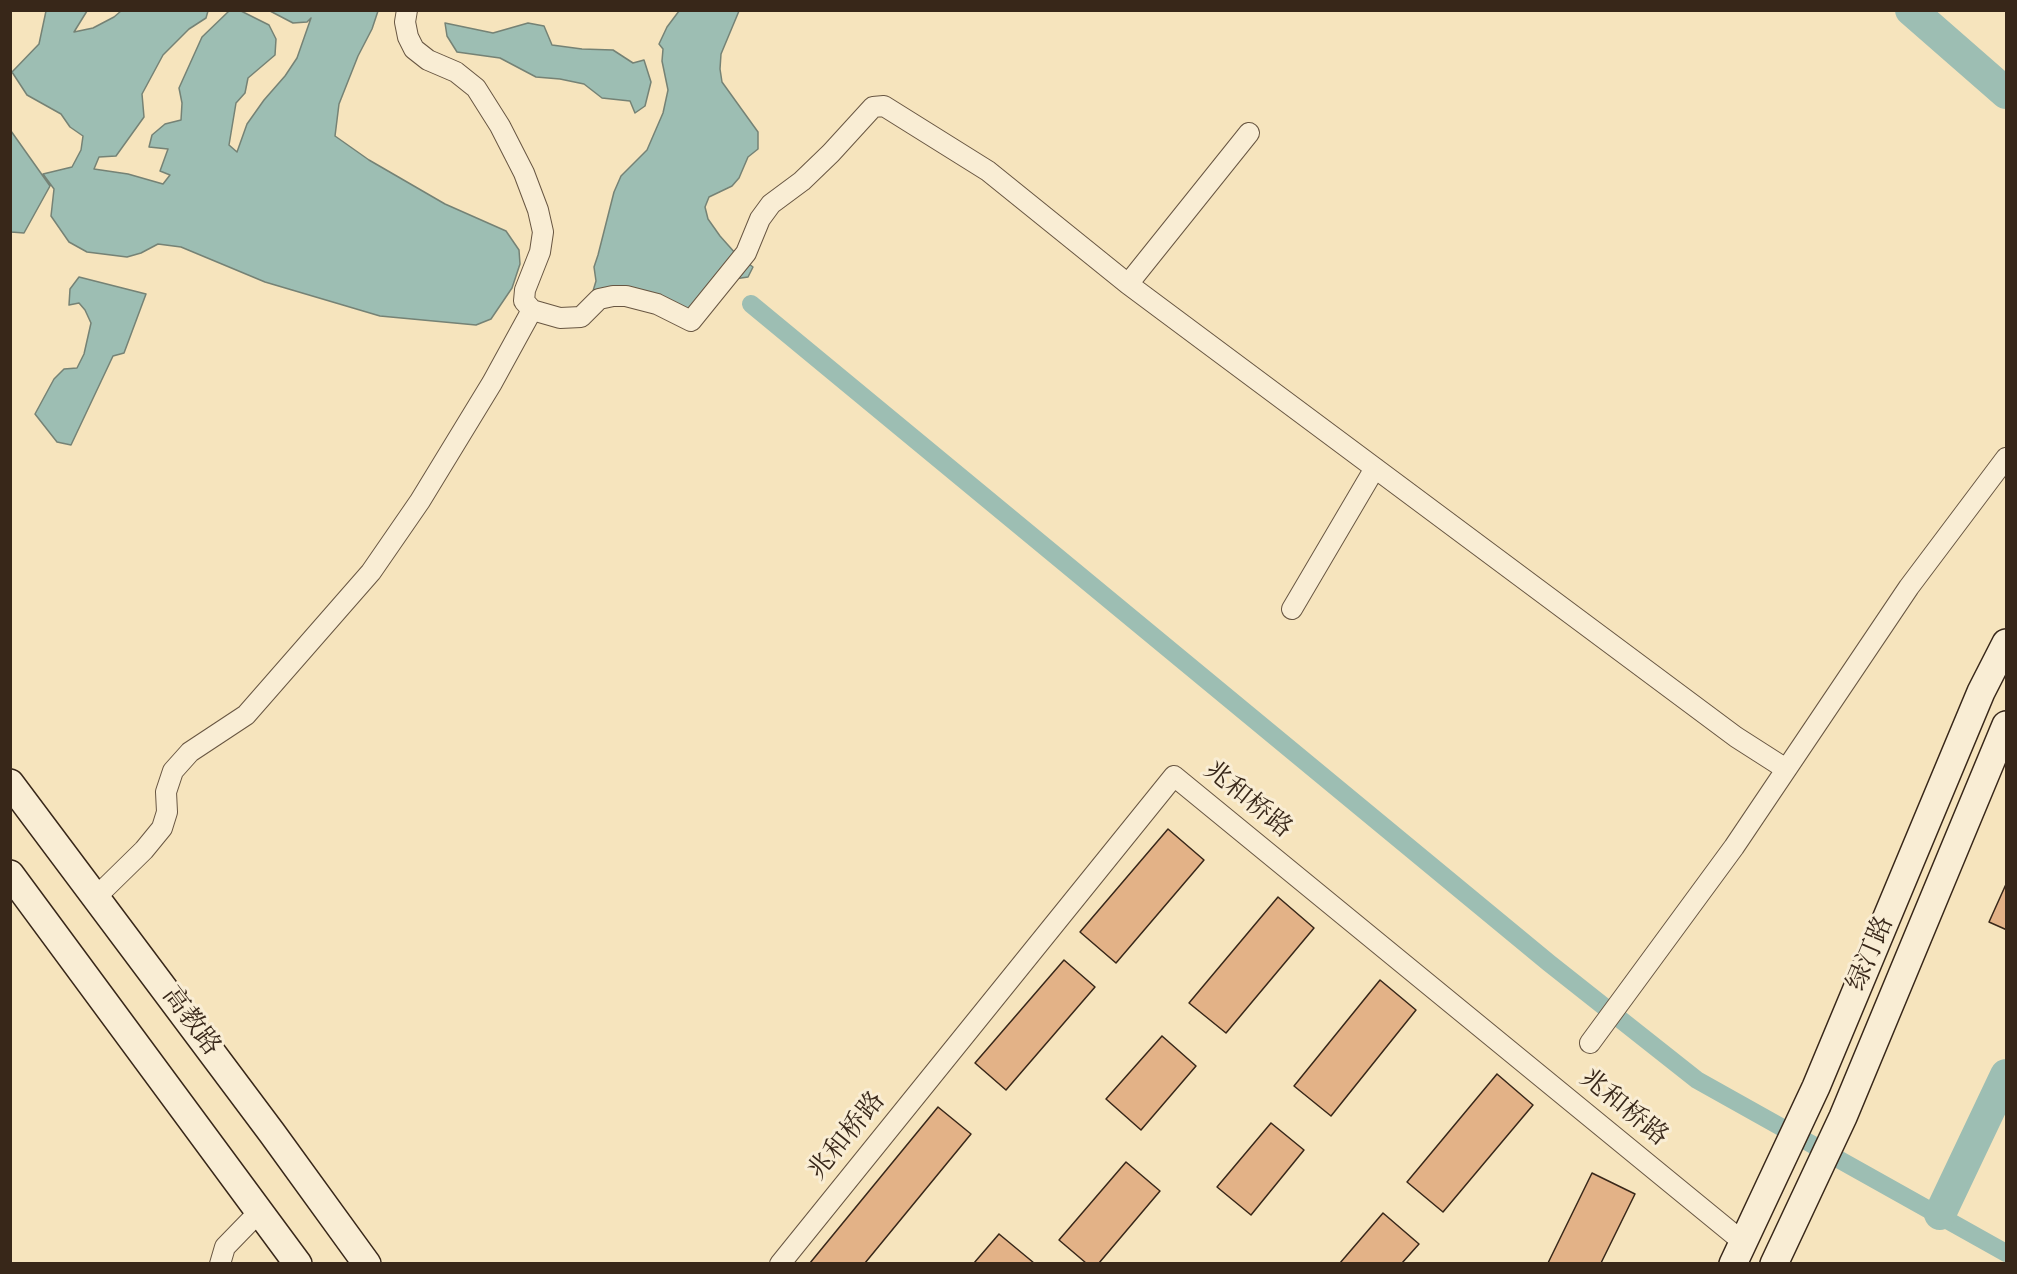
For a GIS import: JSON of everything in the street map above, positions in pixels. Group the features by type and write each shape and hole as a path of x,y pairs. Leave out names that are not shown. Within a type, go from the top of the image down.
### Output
{"main road":[{"name":"绿汀路","path":"1738,1252 1816,1087 1982,692 2007,644"},
{"name":"绿汀路","path":"1774,1263 1843,1117 2007,725"},
{"name":"高教路","path":"10,783 272,1132 367,1263"},
{"path":"10,874 298,1263"}],"street":[{"path":"407,10 405,22 408,37 414,49 428,60 456,72 476,88 500,126 524,173 538,210 543,232 540,252 525,290 524,301 532,310 560,318 581,317 599,300 613,296 626,296 657,304 692,321 746,253 760,219 771,204 809,174 873,106 884,106 988,171 1128,284 1736,737 1786,769"},
{"path":"1128,284 1249,133"},
{"path":"96,897 144,850 162,828 167,812 166,792 173,771 190,752 246,715 371,572 426,491 492,383 532,310"},
{"path":"1590,1043 1734,847 1909,587 2007,458"},
{"path":"1292,609 1375,468"},
{"name":"兆和桥路","path":"780,1263 1174,776 1738,1252"},
{"path":"220,1263 225,1247 259,1212"}],"water":[{"path":"46,11 87,11 74,32 93,28 121,11 208,11 206,18 189,29 163,55 142,94 144,117 116,156 99,157 94,169 128,174 163,184 170,175 160,171 168,149 149,147 152,135 165,124 181,120 182,103 179,88 202,37 229,11 241,11 269,25 276,39 275,55 248,78 245,93 236,103 229,145 237,152 247,124 297,58 311,18 307,22 293,23 270,11 378,11 339,104 335,136 369,160 445,204 506,231 519,250 520,264 512,288 491,319 476,325 380,316 265,282 181,247 158,244 127,257 87,252 69,242 51,216 54,189 43,174 72,167 81,150 83,136 70,127 61,114 27,95 12,72 39,44"},
{"path":"679,11 739,11 721,54 720,69 722,82 758,132 758,149 748,157 739,178 732,186 709,197 705,207 708,219 720,236 736,254 753,267 748,277 721,281 688,311 611,304 593,291 596,281 594,267 614,192 621,176 647,150 663,113 668,90 662,61 663,49 659,44 667,27"},
{"path":"445,23 493,33 528,23 544,26 552,45 613,50 633,63 644,60 651,82 645,106 635,113 630,101 602,98 584,84 536,77 500,58 457,52 447,36"},
{"path":"11,131 50,186 24,233 11,232"},
{"path":"79,277 146,294 124,353 113,356 71,445 57,442 35,414 54,379 64,369 77,368 84,354 91,323 79,303 69,305 70,289"}],"building":[{"path":"1168,829 1204,860 1116,963 1080,932"},
{"path":"2007,882 2007,930 1989,922"},
{"path":"1278,897 1314,928 1226,1033 1189,1003"},
{"path":"1064,960 1095,987 1006,1090 975,1063"},
{"path":"1380,980 1416,1010 1331,1116 1294,1086"},
{"path":"1162,1036 1196,1066 1141,1130 1106,1099"},
{"path":"1497,1074 1533,1105 1443,1212 1407,1182"},
{"path":"938,1107 971,1134 865,1263 810,1263"},
{"path":"1271,1123 1304,1150 1251,1215 1217,1187"},
{"path":"1126,1162 1160,1191 1099,1263 1086,1263 1059,1240"},
{"path":"1592,1173 1635,1194 1601,1263 1548,1263"},
{"path":"1383,1213 1419,1244 1402,1263 1340,1263"},
{"path":"999,1234 1034,1263 974,1263"}],"waterway":[{"path":"1911,10 2006,93"},
{"path":"751,304 1549,963 1697,1080 2006,1253"},
{"path":"1940,1214 2006,1075"}]}
